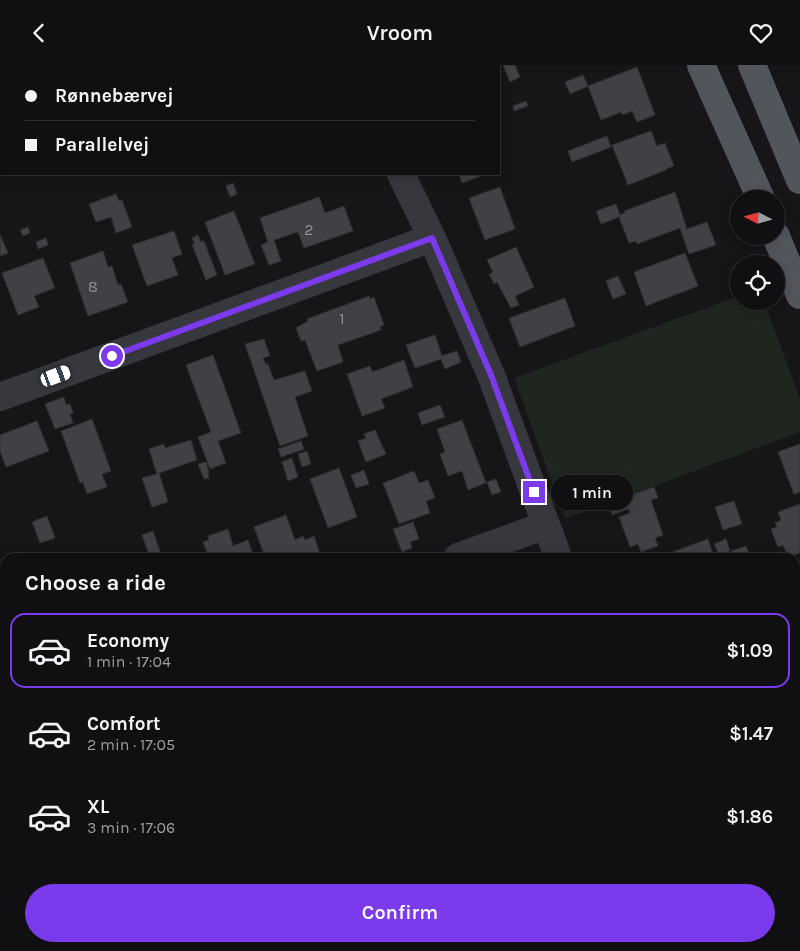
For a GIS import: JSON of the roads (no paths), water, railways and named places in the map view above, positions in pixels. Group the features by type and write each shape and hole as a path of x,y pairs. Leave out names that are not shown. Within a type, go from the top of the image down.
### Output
{"main road":[{"path":"701,65 757,190"},
{"path":"752,65 800,180"},
{"path":"780,245 800,295"}],"street":[{"path":"401,175 432,238 491,375 556,553"},
{"path":"0,397 432,238"},
{"path":"469,553 546,525"}]}
